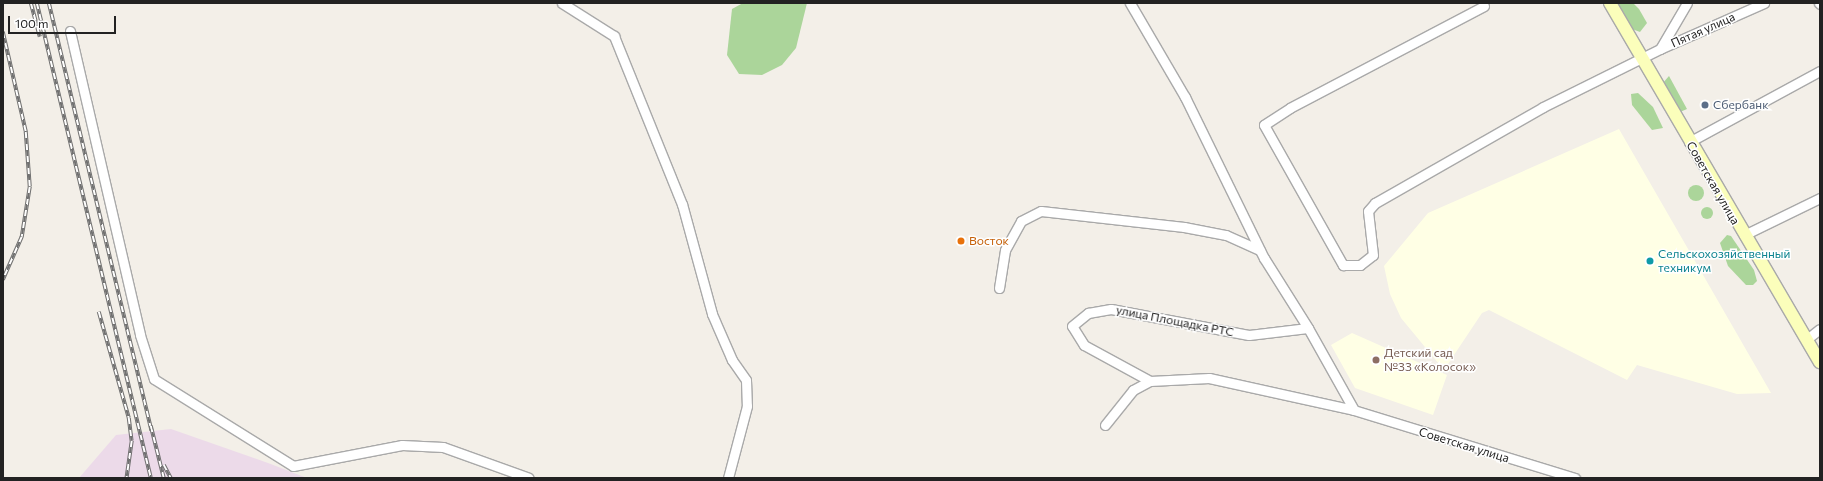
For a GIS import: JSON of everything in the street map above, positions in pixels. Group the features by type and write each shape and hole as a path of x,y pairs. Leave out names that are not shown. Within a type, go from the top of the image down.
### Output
{"main road":[{"name":"Советская улица","path":"1610,3 1689,142 1820,362"}],"street":[{"path":"562,3 614,36 682,204 712,314 732,360 746,380 748,406 728,478"},
{"path":"1130,3 1185,97 1260,250 1308,328 1354,410"},
{"path":"1660,49 1687,3"},
{"name":"Пятая улица","path":"1484,6 1290,108 1264,125 1343,265 1360,265 1373,254 1368,211 1375,203 1544,107 1660,49 1764,3"},
{"path":"70,31 140,335 154,379 292,466 402,445 442,447 529,478"},
{"path":"1689,142 1820,71"},
{"path":"1744,235 1820,198"},
{"path":"1000,288 1004,250 1021,221 1041,211 1184,227 1226,235 1260,250"},
{"name":"улица Площадка РТС","path":"1150,381 1084,345 1072,326 1088,313 1111,309 1249,335 1308,328"},
{"path":"1807,339 1820,329"},
{"path":"1105,425 1133,390 1150,381 1209,378 1354,410"},
{"name":"Советская улица","path":"1354,410 1576,478"}],"shaded area":[{"path":"1619,129 1771,393 1737,394 1637,365 1627,380 1489,310 1482,313 1444,370 1401,318 1390,294 1384,266 1428,213"},
{"name":"Детский сад №33 «Колосок»","path":"1352,333 1447,375 1433,415 1355,388 1331,345"},
{"path":"171,429 307,478 79,478 116,435"}],"green space":[{"path":"743,3 807,3 796,48 782,65 762,75 739,74 727,55 732,9"},
{"path":"1617,3 1633,3 1639,9 1647,23 1640,32 1632,29"},
{"path":"1669,76 1687,109 1680,112 1662,84"},
{"path":"1638,93 1653,107 1663,128 1652,130 1632,105 1631,94"},
{"path":"1696,185 1702,187 1704,193 1702,199 1696,201 1690,199 1688,193 1690,187"},
{"path":"1709,207 1712,208 1712,218 1705,219 1702,218 1701,211 1702,208"},
{"path":"1727,235 1731,236 1754,270 1757,281 1753,285 1746,285 1728,266 1720,243"}],"railway":[{"path":"31,3 40,37"},
{"path":"37,3 151,478"},
{"path":"49,3 152,431"},
{"path":"3,32 26,132 30,187 22,237 3,280"},
{"path":"99,312 129,418 132,441 127,478"},
{"path":"151,426 164,478"},
{"path":"164,465 171,478"}],"place":[{"name":"Сбербанк","path":"1705,105"},
{"name":"Восток","path":"961,241"},
{"name":"Сельскохозяйственный техникум","path":"1650,261"},
{"name":"Детский сад №33 «Колосок»","path":"1376,360"}]}
